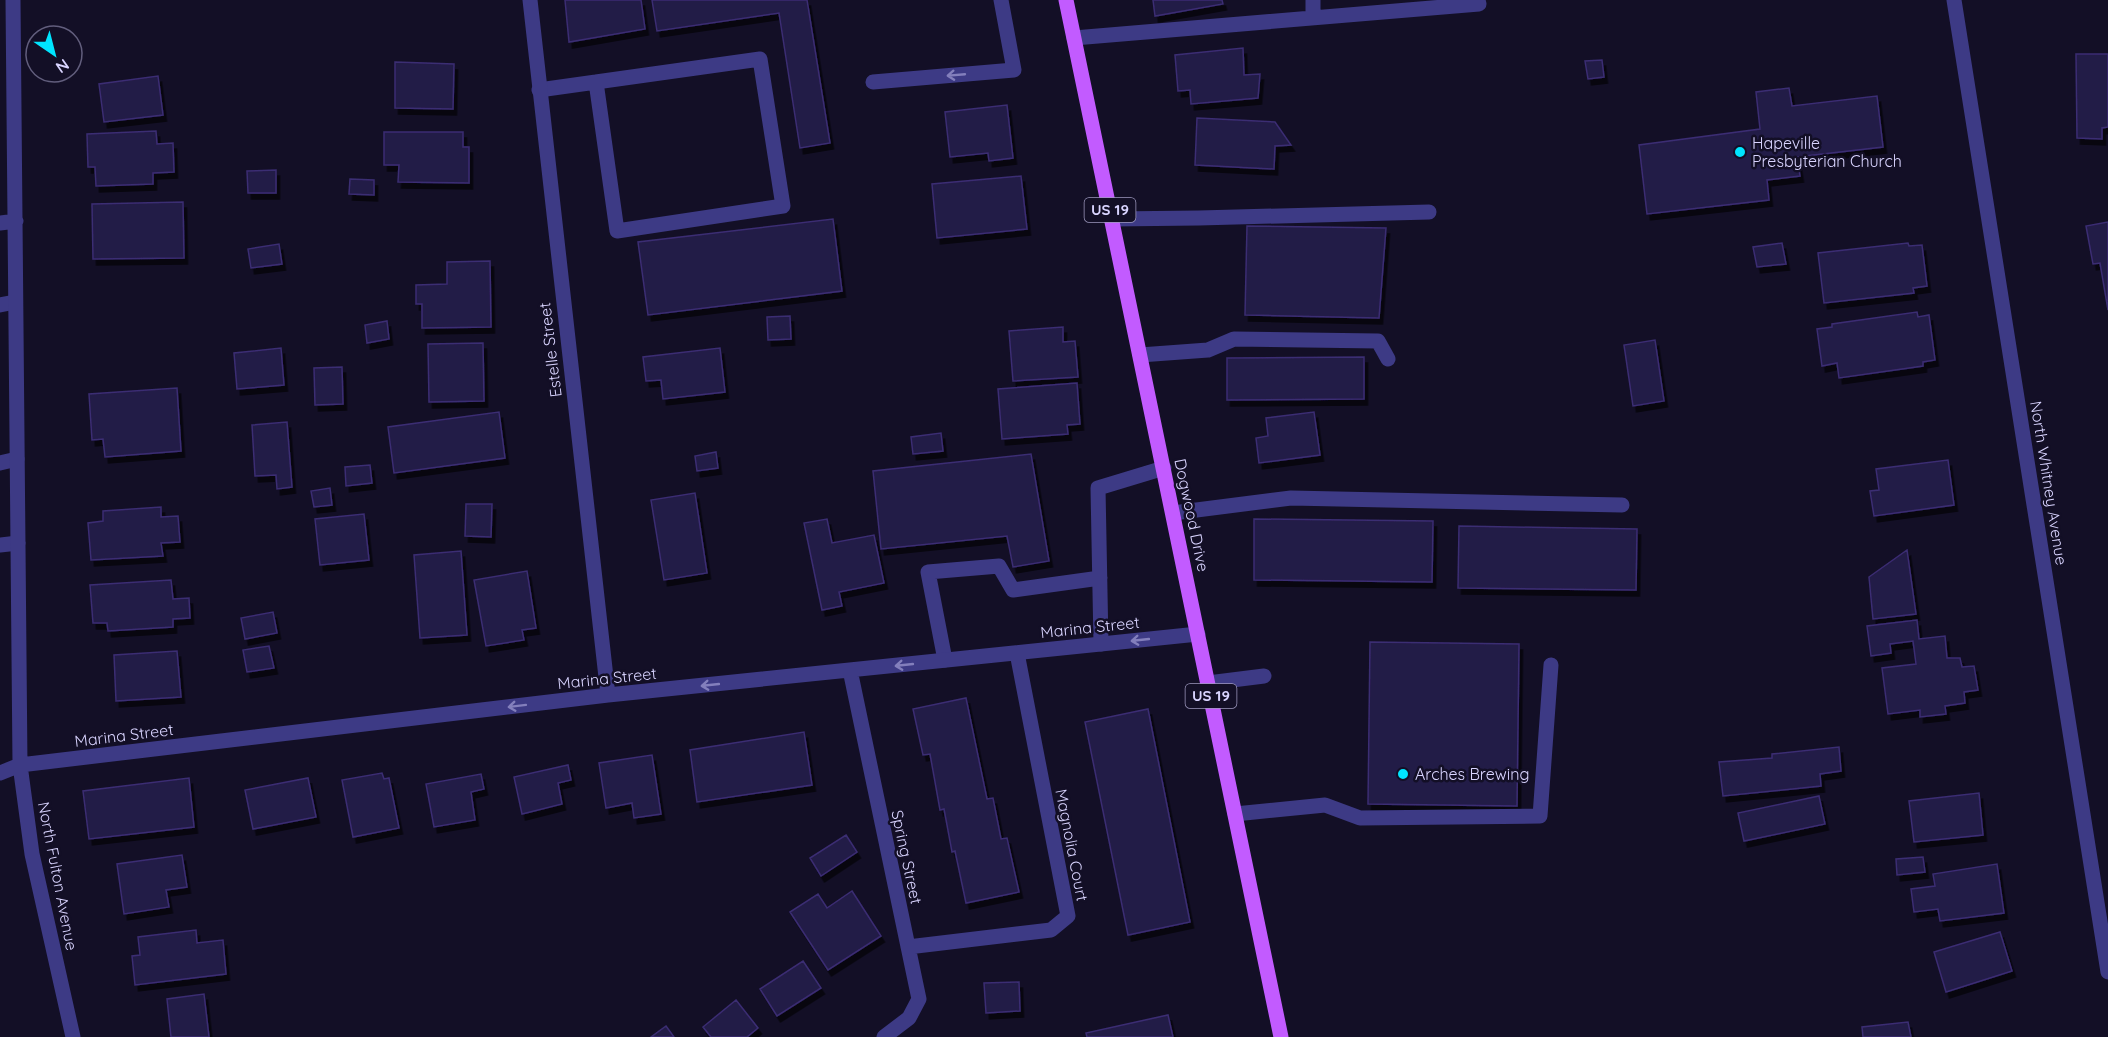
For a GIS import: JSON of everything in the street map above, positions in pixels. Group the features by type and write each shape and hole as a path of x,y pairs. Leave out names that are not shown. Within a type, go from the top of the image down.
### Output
{"main road":[{"name":"Dogwood Drive","path":"1066,0 1281,1037"}],"street":[{"name":"North Fulton Avenue","path":"13,0 16,221 8,304 17,459 20,765 32,854 73,1037"},
{"name":"Estelle Street","path":"530,0 608,695"},
{"path":"873,82 1014,70 1001,0"},
{"path":"1313,0 1313,18"},
{"path":"1074,38 1479,4 1478,0"},
{"name":"North Whitney Avenue","path":"1954,0 2108,972"},
{"path":"539,90 596,82 760,59 783,206 617,231 596,82"},
{"path":"1112,219 1199,219 1429,212"},
{"path":"0,223 16,221"},
{"path":"1140,355 1208,350 1234,339 1267,339 1378,341 1388,359"},
{"path":"0,463 17,459"},
{"path":"1101,644 1098,488 1164,468"},
{"path":"1173,513 1291,498 1622,505"},
{"path":"0,545 18,543"},
{"path":"945,660 928,572 999,566 1013,590 1100,578"},
{"name":"Marina Street","path":"0,773 20,765 608,695 1198,634"},
{"name":"Magnolia Court","path":"908,947 1051,930 1068,916 1017,653"},
{"path":"1235,814 1325,805 1360,818 1540,816 1551,665"},
{"name":"Spring Street","path":"850,670 918,999 909,1018 884,1037"},
{"path":"1209,683 1264,676"}],"building":[{"path":"565,0 641,0 645,29 569,42"},
{"path":"652,0 807,0 830,143 800,148 779,13 657,31"},
{"path":"1153,0 1222,0 1223,4 1155,16"},
{"path":"1243,48 1244,75 1260,74 1258,98 1191,104 1190,90 1178,91 1175,55"},
{"path":"2076,54 2108,54 2108,127 2102,128 2102,139 2077,138"},
{"path":"1602,60 1604,77 1588,79 1585,61"},
{"path":"395,62 454,64 453,109 395,108"},
{"path":"158,76 163,115 104,122 99,84"},
{"name":"Hapeville Presbyterian Church","path":"1789,88 1792,106 1877,96 1883,147 1797,157 1800,176 1767,180 1769,200 1647,214 1639,145 1760,129 1756,92"},
{"path":"1007,105 1013,158 989,161 988,153 950,157 945,112"},
{"path":"1197,118 1275,122 1291,145 1275,146 1274,169 1195,165"},
{"path":"156,131 157,144 173,143 174,172 153,173 153,184 96,186 95,167 88,167 87,134"},
{"path":"384,132 463,132 463,147 469,147 469,183 398,182 399,165 384,165"},
{"path":"276,170 276,193 248,193 247,171"},
{"path":"1021,176 1027,229 937,238 932,184"},
{"path":"350,179 374,180 374,195 349,194"},
{"path":"183,202 184,258 93,259 92,204"},
{"path":"833,219 842,291 648,315 638,242"},
{"path":"2108,222 2108,310 2100,263 2093,264 2086,226"},
{"path":"1247,226 1386,228 1379,318 1245,315"},
{"path":"1782,243 1786,264 1757,267 1753,247"},
{"path":"1908,243 1909,246 1922,245 1927,286 1913,288 1914,293 1824,303 1818,253"},
{"path":"279,244 282,264 251,268 248,249"},
{"path":"490,261 491,327 422,328 422,304 416,304 416,285 447,284 447,262"},
{"path":"1917,312 1918,317 1929,315 1935,360 1923,362 1923,366 1839,378 1837,363 1822,366 1817,329 1832,327 1832,324"},
{"path":"790,316 791,339 768,340 767,317"},
{"path":"387,321 389,339 367,343 365,325"},
{"path":"1063,327 1063,342 1075,341 1078,377 1013,381 1009,331"},
{"path":"1655,340 1664,401 1633,406 1624,345"},
{"path":"483,343 484,401 429,402 428,344"},
{"path":"281,348 284,385 237,389 234,353"},
{"path":"720,348 725,392 663,399 661,380 646,381 643,357"},
{"path":"1364,357 1364,399 1227,400 1227,358"},
{"path":"342,367 343,404 315,405 314,368"},
{"path":"1077,383 1080,424 1067,425 1068,434 1002,439 998,389"},
{"path":"177,388 181,451 105,457 103,439 92,440 89,394"},
{"path":"499,412 505,458 394,473 388,427"},
{"path":"1314,412 1320,455 1259,463 1256,438 1268,436 1266,418"},
{"path":"287,422 292,487 277,489 276,475 255,476 252,425"},
{"path":"941,433 943,451 913,454 911,437"},
{"path":"716,452 718,468 697,471 695,456"},
{"path":"1031,454 1049,561 1013,567 1007,536 881,549 873,471"},
{"path":"1948,460 1954,505 1874,516 1870,491 1879,490 1876,469"},
{"path":"370,465 372,483 346,486 345,467"},
{"path":"330,488 332,505 314,507 311,491"},
{"path":"695,493 707,573 664,580 651,500"},
{"path":"466,504 492,504 491,537 465,536"},
{"path":"161,507 161,517 178,516 180,542 161,543 163,556 91,560 88,523 103,521 103,511"},
{"path":"364,514 369,560 320,565 315,519"},
{"path":"827,519 832,543 874,535 884,583 839,592 842,606 822,610 804,523"},
{"path":"1254,519 1433,521 1432,582 1254,580"},
{"path":"1459,526 1637,529 1636,590 1458,588"},
{"path":"1907,550 1916,614 1873,619 1869,577"},
{"path":"461,551 467,635 420,638 414,555"},
{"path":"527,571 536,628 522,630 524,640 486,646 474,580"},
{"path":"171,580 173,599 189,598 190,618 173,619 173,627 108,631 107,623 93,623 90,585"},
{"path":"273,612 277,633 245,639 241,618"},
{"path":"1917,620 1919,639 1945,636 1947,658 1960,658 1962,667 1974,666 1978,690 1964,692 1965,703 1945,706 1946,714 1920,717 1920,710 1888,714 1882,668 1916,664 1913,641 1890,644 1891,653 1871,656 1867,626"},
{"path":"1370,642 1519,644 1517,806 1368,804"},
{"path":"269,646 274,668 247,672 243,650"},
{"path":"177,651 181,697 116,701 114,655"},
{"path":"966,698 987,799 993,798 1001,839 1007,838 1019,892 966,903 955,851 952,852 944,809 940,810 930,754 923,755 913,709"},
{"path":"1148,709 1190,922 1128,935 1085,722"},
{"path":"804,732 812,785 697,802 690,750"},
{"path":"1839,747 1841,771 1820,774 1821,786 1723,796 1719,762 1772,758 1772,754"},
{"path":"652,755 661,814 634,818 632,803 606,808 599,763"},
{"path":"568,765 571,780 558,783 562,804 522,814 514,777"},
{"path":"382,773 384,779 389,778 399,828 353,837 342,780"},
{"path":"481,774 484,789 471,792 475,820 434,827 426,784"},
{"path":"189,778 194,827 89,839 83,791"},
{"path":"308,778 316,817 253,829 245,790"},
{"path":"1979,793 1983,835 1914,842 1909,801"},
{"path":"1819,796 1825,824 1744,841 1738,813"},
{"path":"846,835 857,852 821,876 810,858"},
{"path":"182,855 187,887 166,890 169,907 124,914 117,864"},
{"path":"1923,857 1925,872 1897,875 1896,859"},
{"path":"1997,864 2004,913 1940,921 1938,909 1914,912 1911,889 1935,886 1933,874"},
{"path":"852,891 881,936 828,970 790,912 818,894 827,908"},
{"path":"196,930 197,943 223,940 226,974 135,985 132,956 140,955 138,937"},
{"path":"2000,932 2012,971 1946,992 1934,952"},
{"path":"803,961 821,988 777,1016 760,989"},
{"path":"1019,982 1020,1011 986,1013 984,983"},
{"path":"204,994 209,1037 171,1037 167,999"},
{"path":"736,1000 758,1028 747,1037 711,1037 703,1027"},
{"path":"1168,1015 1173,1037 1087,1037 1086,1033"},
{"path":"1908,1022 1911,1037 1863,1037 1862,1027"},
{"path":"666,1026 674,1037 651,1037"}],"place":[{"name":"Hapeville Presbyterian Church","path":"1740,152"},
{"name":"Arches Brewing","path":"1403,774"}]}
